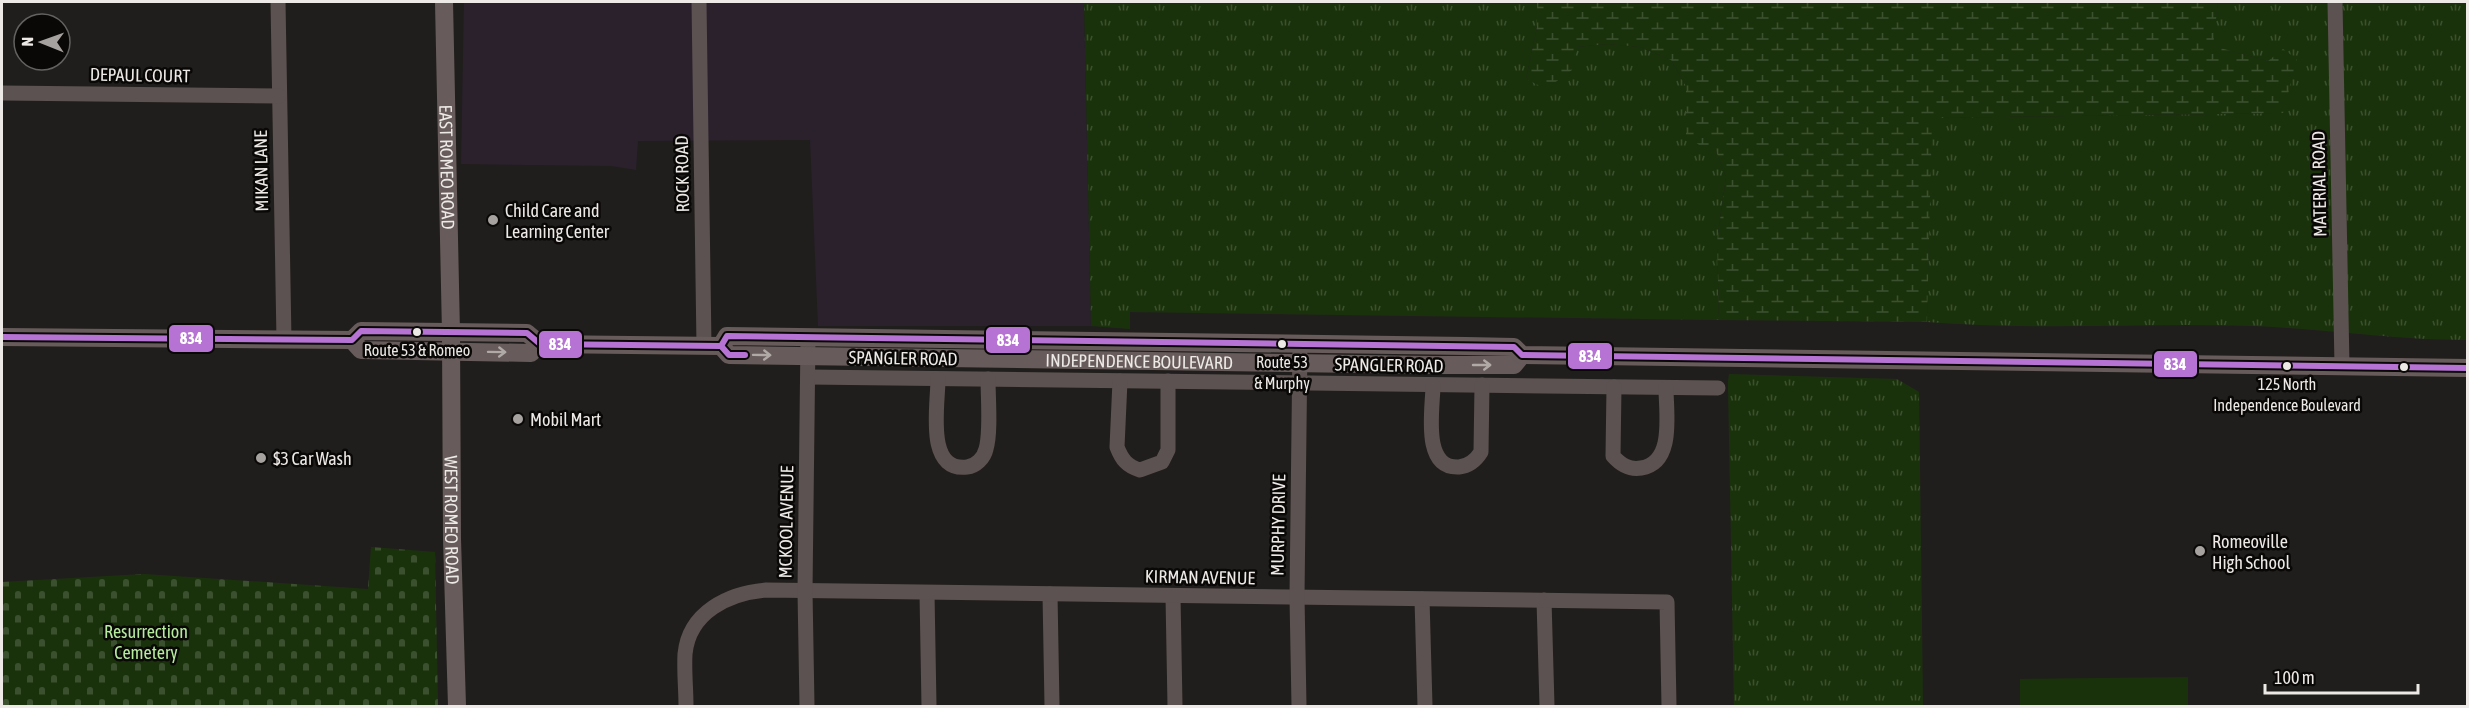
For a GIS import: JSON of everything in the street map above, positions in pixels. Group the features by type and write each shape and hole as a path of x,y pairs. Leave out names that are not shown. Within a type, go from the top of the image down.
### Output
{"main road":[{"name":"EAST ROMEO ROAD","path":"444,2 451,333"},
{"name":"INDEPENDENCE BOULEVARD","path":"2,336 352,340 361,331 527,333 540,344 712,346 729,355 1299,363 1514,365 1522,355"},
{"name":"WEST ROMEO ROAD","path":"451,333 452,538 457,706"},
{"name":"INDEPENDENCE BOULEVARD","path":"712,346 727,336 1514,347 1522,355 2468,368"},
{"name":"INDEPENDENCE BOULEVARD","path":"352,340 361,350 451,352 531,353 540,344"}],"street":[{"name":"MIKAN LANE","path":"278,2 284,340"},
{"name":"ROCK ROAD","path":"699,2 712,346"},
{"name":"MATERIAL ROAD","path":"2335,2 2343,366"},
{"name":"DEPAUL COURT","path":"2,93 279,96"},
{"name":"MCKOOL AVENUE","path":"807,706 805,591 808,338"},
{"name":"MURPHY DRIVE","path":"1299,706 1297,597 1300,344"},
{"name":"SPANGLER ROAD","path":"808,377 1718,388"},
{"path":"938,379 937,445 941,457 954,467 969,468 981,460 987,448 988,379"},
{"path":"1119,381 1117,447 1120,456 1128,466 1140,470 1162,462 1168,450 1168,381"},
{"path":"1433,385 1433,450 1445,464 1456,467 1468,465 1481,452 1482,385"},
{"path":"1614,387 1613,456 1621,464 1634,469 1652,465 1658,461 1664,449 1666,388"},
{"name":"KIRMAN AVENUE","path":"686,706 685,652 695,624 718,602 744,592 805,591 1667,602 1669,706"},
{"path":"927,593 929,706"},
{"path":"1050,594 1052,706"},
{"path":"1173,596 1175,706"},
{"path":"1422,599 1425,706"},
{"path":"1544,600 1547,706"}],"shaded area":[{"path":"464,2 1084,2 1091,326 818,326 810,140 638,141 636,170 611,166 461,164"}],"green space":[{"path":"1084,2 1537,2 1537,27 1526,79 1576,47 1608,44 1640,47 1671,60 1686,86 1686,135 1716,151 1726,177 1717,241 1719,320 1130,312 1130,329 1091,326"},
{"path":"1537,2 2218,2 2213,46 2268,61 2283,49 2297,59 2283,113 1932,118 1927,322 1719,320 1717,241 1726,177 1716,151 1707,151 1686,135 1686,86 1671,60 1640,47 1608,44 1576,47 1572,70 1546,89 1526,79 1537,27"},
{"path":"2218,2 2467,2 2467,340 2254,326 2009,326 1927,322 1931,118 2283,113 2268,61 2212,46"},
{"path":"1729,374 1897,379 1919,392 1923,706 1734,706"},
{"name":"Resurrection Cemetery","path":"371,547 435,552 438,706 2,706 2,582 144,574 368,589"},
{"path":"2188,677 2188,706 2020,706 2020,679"}],"transit line":[{"name":"834","path":"2,337 352,340 361,331 527,333 540,344 721,346 729,355 745,355"},
{"name":"834","path":"721,346 727,336 1514,347 1522,355 2468,368"}],"place":[{"name":"Child Care and Learning Center","path":"493,220"},
{"name":"Route 53 & Romeo","path":"417,332"},
{"name":"Route 53 & Murphy","path":"1282,344"},
{"name":"125 North Independence Boulevard","path":"2287,366"},
{"name":"Mobil Mart","path":"518,419"},
{"name":"$3 Car Wash","path":"261,458"},
{"name":"Romeoville High School","path":"2200,551"}]}
